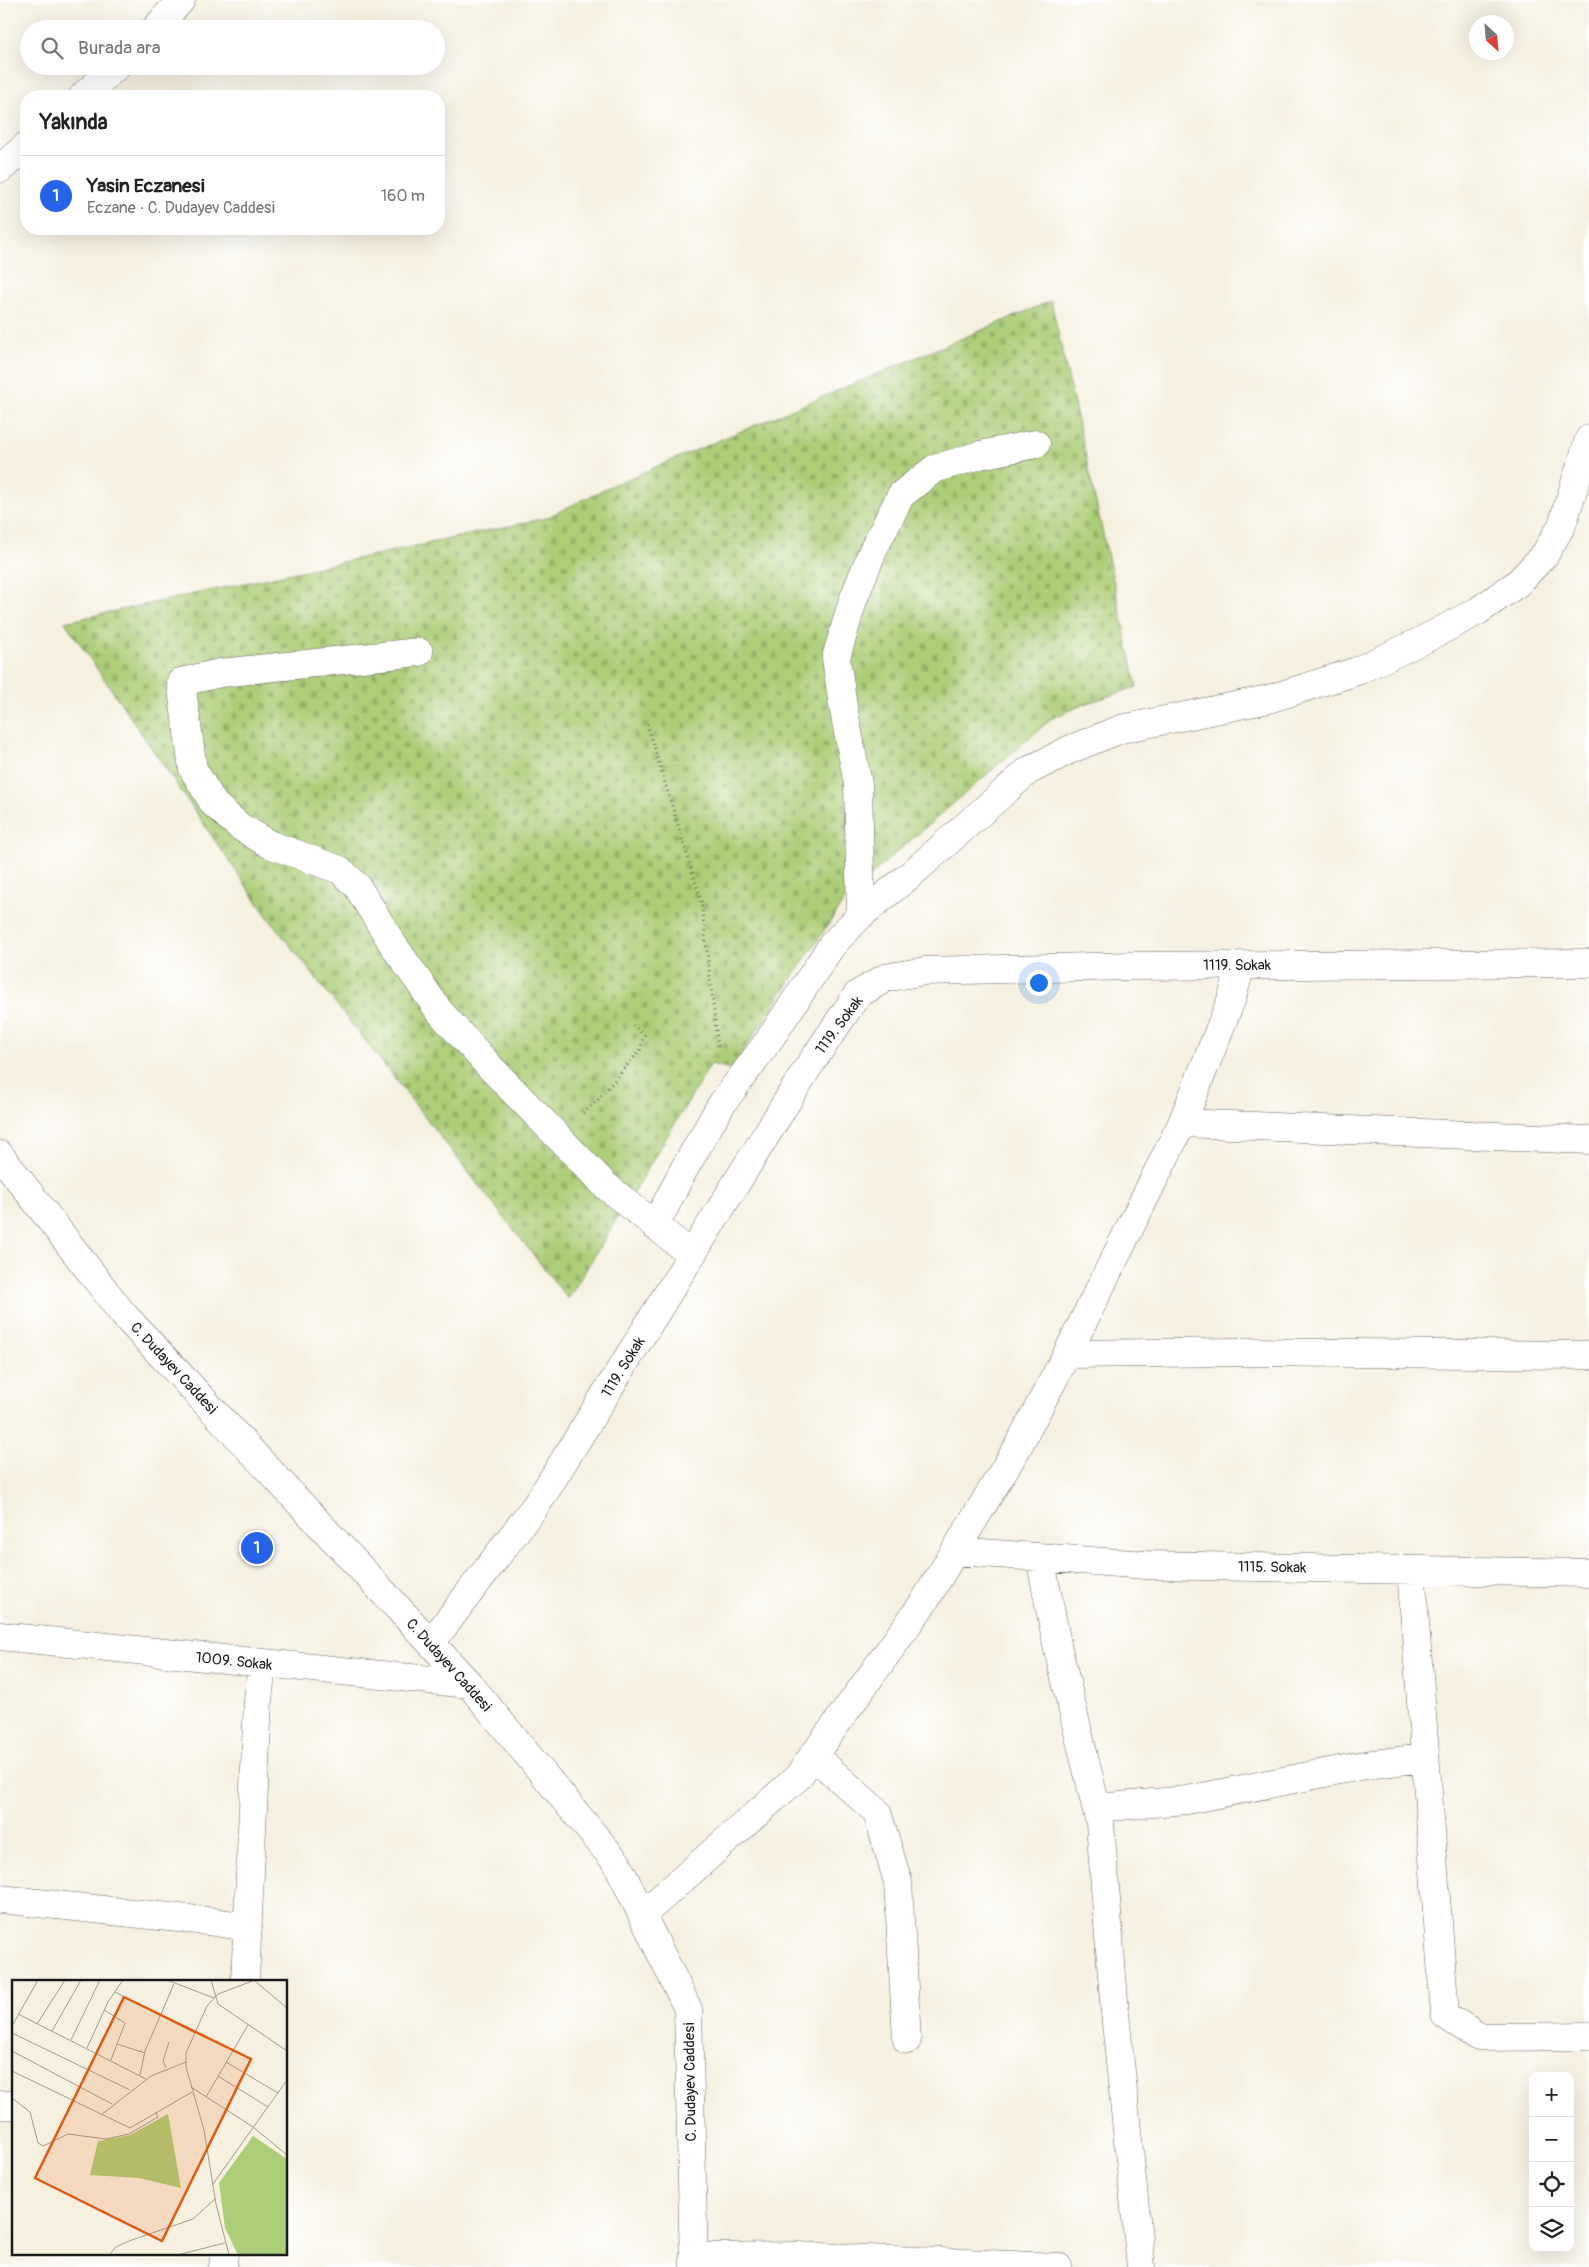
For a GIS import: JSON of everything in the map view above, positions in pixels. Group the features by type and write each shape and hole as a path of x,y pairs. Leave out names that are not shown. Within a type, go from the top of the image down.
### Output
{"street":[{"path":"163,20 181,0"},
{"path":"90,90 106,75"},
{"path":"0,169 20,151"},
{"path":"655,1226 683,1171 721,1105 769,1040 832,945 861,915 909,876 1028,771 1071,748 1121,729 1269,699 1357,671 1478,611 1518,583 1545,554 1562,525 1589,438"},
{"path":"861,915 858,784 836,658 853,600 873,550 902,495 934,469 980,455 1036,444"},
{"path":"419,652 220,673 181,682 193,769 214,804 239,826 269,844 340,870 357,886 394,946 440,1012 556,1137 606,1186 692,1255"},
{"name":"1119. Sokak","path":"431,1643 539,1502 807,1069 857,995 885,978 925,971 1241,965 1589,963"},
{"path":"642,1915 798,1777 924,1602 1016,1450 1067,1354 1182,1123 1232,998 1241,965"},
{"path":"1182,1123 1589,1140"},
{"name":"C. Dudayev Caddesi","path":"0,1155 123,1314 469,1684 617,1863 688,2009 694,2262"},
{"path":"1067,1354 1248,1352 1589,1354"},
{"name":"1115. Sokak","path":"955,1551 1146,1565 1589,1573"},
{"path":"1040,1557 1058,1649 1100,1823 1116,2023 1141,2267"},
{"path":"1411,1570 1445,2014 1479,2038 1589,2036"},
{"name":"1009. Sokak","path":"0,1636 469,1684"},
{"path":"245,1980 258,1701 262,1664"},
{"path":"814,1755 877,1812 898,1882 907,2040"},
{"path":"1097,1808 1187,1800 1365,1765 1424,1758"},
{"path":"0,1899 248,1927"},
{"path":"223,2267 224,2254"},
{"path":"694,2262 797,2256 1058,2267"}],"path":[{"path":"646,724 701,900 718,1034 721,1105"},
{"path":"556,1137 598,1100 640,1050 644,1035 633,1025"}],"green space":[{"path":"1051,301 1137,687 1084,704 1051,719 882,865 844,901 731,1069 711,1064 568,1299 267,916 65,622 546,518 613,485"}],"place":[{"name":"Yasin Eczanesi","path":"257,1548"}]}
